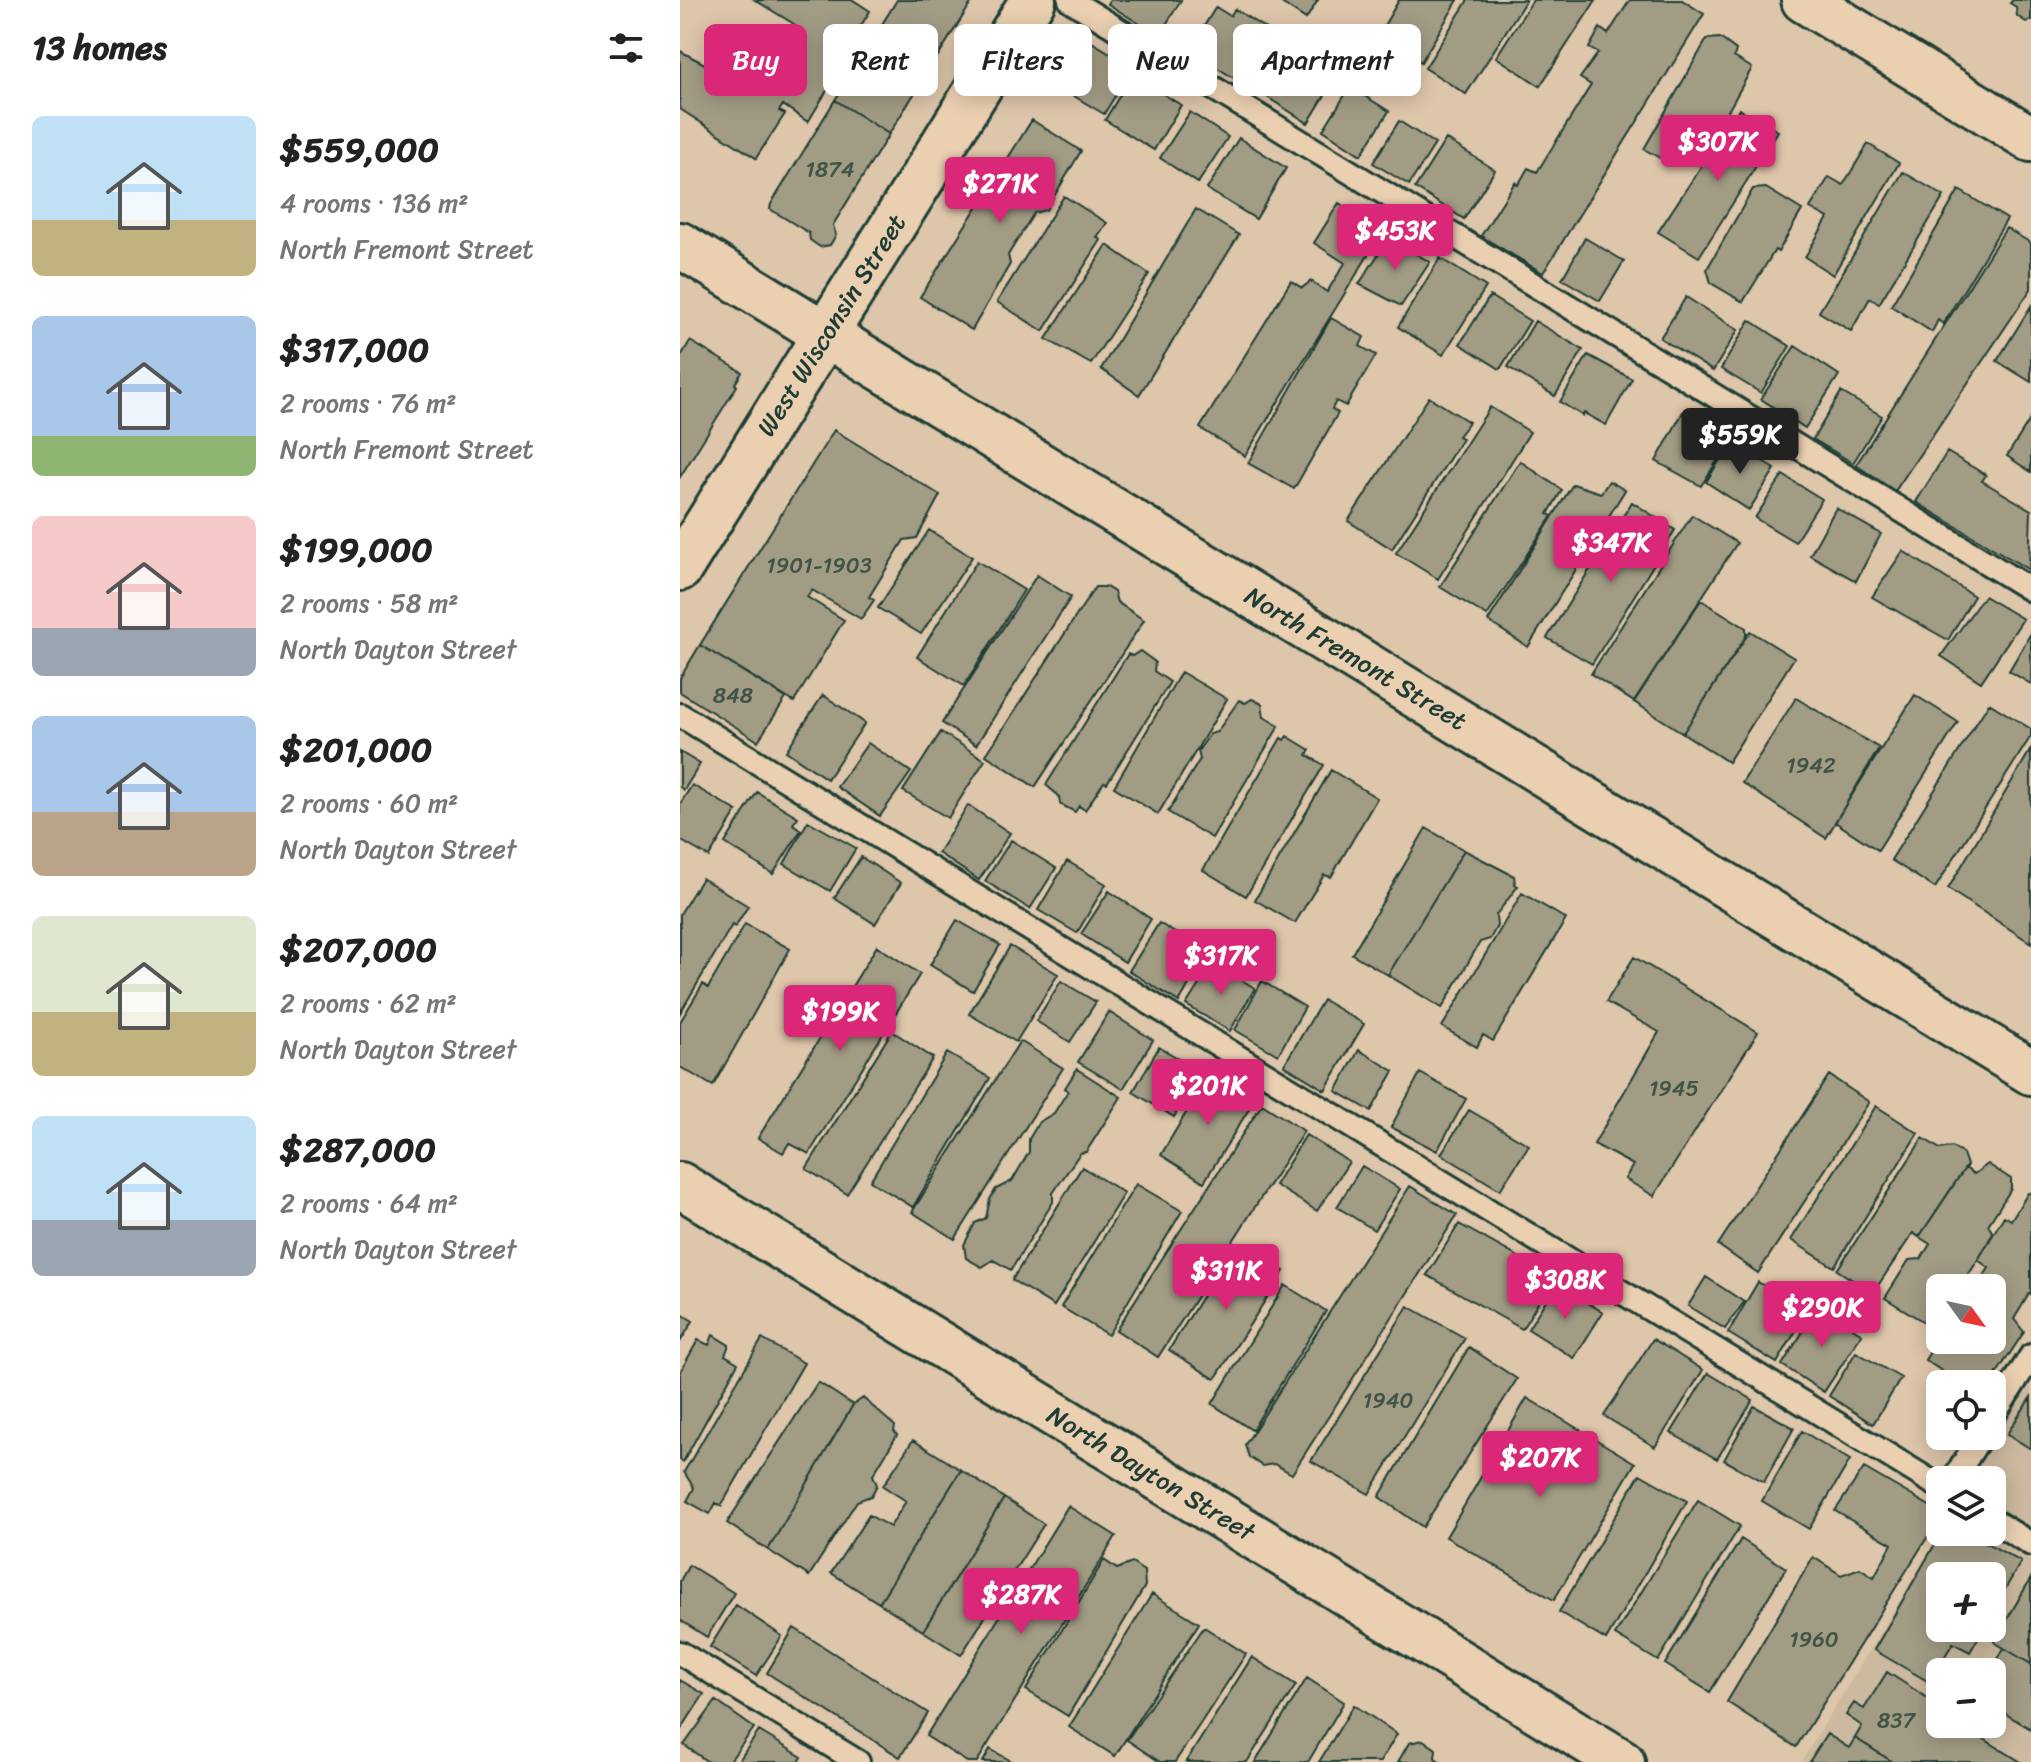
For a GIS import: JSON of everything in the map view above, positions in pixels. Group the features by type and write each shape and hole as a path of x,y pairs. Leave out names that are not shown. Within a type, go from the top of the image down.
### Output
{"street":[{"name":"West Wisconsin Street","path":"680,568 1033,0"},
{"path":"1804,0 2031,139"},
{"name":"North Fremont Street","path":"680,245 2031,1072"},
{"name":"North Dayton Street","path":"680,1185 1622,1762"}],"lane":[{"path":"1070,0 2031,590"},
{"path":"680,715 1926,1478"},
{"path":"2006,1396 2031,1356"},
{"path":"2006,1529 2031,1544"},
{"path":"680,1653 858,1762"}],"shaded area":[{"path":"2031,1356 2031,1762 1801,1762 1933,1546 2006,1546 2006,1466 1962,1466 1972,1450 2006,1450 2006,1396"}],"building":[{"path":"755,0 853,0 870,11 862,24 823,24 824,96 808,122 783,105 779,111 785,114 756,158 680,109 680,51 704,64 704,96 807,96 807,24 794,24"},
{"path":"897,0 973,0 958,24 954,24 954,30 938,56 938,24 882,24"},
{"path":"1110,0 1181,0 1166,24 1140,24 1108,4"},
{"path":"1277,0 1318,0 1306,19"},
{"path":"1399,0 1458,0 1421,62 1421,24 1385,24"},
{"path":"1468,0 1526,0 1466,94 1425,68"},
{"path":"1533,0 1596,0 1540,86 1496,57"},
{"path":"1630,0 1682,0 1704,14 1543,273 1481,236 1515,182 1518,185 1528,168 1537,172 1591,85 1580,78 1598,53 1589,48 1600,28 1608,34"},
{"path":"2013,0 2031,0 2031,20 2026,22 2017,16 2016,7 2010,3"},
{"path":"1216,7 1230,16 1235,9 1258,24 1233,24 1233,78 1217,68 1217,24 1205,24"},
{"path":"1720,38 1736,50 1734,57 1752,68 1698,165 1679,154 1672,165 1644,149 1707,39"},
{"path":"1092,42 1108,52 1108,96 1115,96 1104,114 1074,96 1092,96"},
{"path":"837,96 913,96 889,134 835,100"},
{"path":"1119,96 1166,96 1181,105 1154,150 1105,120"},
{"path":"1268,96 1325,96 1308,123"},
{"path":"1344,96 1365,96 1389,111 1361,155 1323,130"},
{"path":"835,100 889,134 833,225 836,235 830,245 820,247 810,240 809,233 770,209"},
{"path":"1739,109 1778,131 1699,257 1658,232"},
{"path":"1190,112 1228,137 1198,183 1160,158"},
{"path":"1032,120 1081,151 1046,210 1034,213 1008,255 1010,264 972,330 920,297"},
{"path":"1399,121 1435,144 1409,185 1373,163"},
{"path":"1239,138 1286,168 1256,219 1207,189"},
{"path":"1446,139 1495,170 1464,219 1415,188"},
{"path":"1868,144 1899,163 1833,275 1805,257 1828,218 1810,208 1829,177 1843,185"},
{"path":"1903,172 1944,196 1879,304 1870,298 1851,331 1819,312"},
{"path":"1766,188 1802,210 1778,252 1775,250 1743,302 1711,283 1707,269 1753,189"},
{"path":"1959,190 2007,219 1943,324 1938,320 1932,332 1891,306"},
{"path":"1064,196 1107,223 1097,237 1101,240 1043,331 997,302"},
{"path":"1339,203 1383,231 1245,456 1200,428 1291,281 1302,288 1311,281 1327,292 1345,263 1314,243"},
{"path":"1196,209 1239,235 1139,395 1101,369"},
{"path":"2006,228 2031,243 2031,289 1895,491 1856,465"},
{"path":"1389,238 1430,262 1401,306 1359,284"},
{"path":"1585,238 1624,261 1600,301 1562,279"},
{"path":"1107,245 1149,274 1091,364 1046,339"},
{"path":"1440,258 1486,287 1443,355 1398,327"},
{"path":"1490,296 1530,321 1500,369 1460,344"},
{"path":"1686,297 1738,330 1713,371 1660,338"},
{"path":"2031,306 2031,382 1997,361"},
{"path":"1331,318 1364,337 1360,346 1376,355 1346,406 1336,401 1332,409 1338,413 1294,489 1248,463"},
{"path":"1750,320 1790,346 1761,393 1721,369"},
{"path":"1535,321 1583,350 1555,396 1508,367"},
{"path":"690,341 742,372 735,384 737,386 680,477 680,358"},
{"path":"1795,346 1839,375 1805,428 1761,399"},
{"path":"1588,355 1632,379 1606,425 1560,402"},
{"path":"1841,392 1882,416 1853,463 1813,439"},
{"path":"1429,397 1469,422 1458,436 1462,439 1392,549 1348,521"},
{"path":"1490,407 1530,432 1438,579 1396,553"},
{"path":"1683,412 1730,441 1701,486 1656,461"},
{"path":"2031,418 2031,472 2007,456"},
{"path":"834,430 940,495 917,538 904,540 869,597 874,600 861,619 812,590 807,597 844,620 794,702 700,645"},
{"path":"1732,441 1775,469 1749,510 1706,482"},
{"path":"1947,452 1986,475 1982,481 2031,510 2029,570 1916,502"},
{"path":"1520,461 1562,490 1548,514 1552,516 1487,616 1440,587"},
{"path":"1783,475 1822,499 1795,542 1755,518"},
{"path":"1609,481 1625,490 1528,647 1488,621 1573,484 1601,493"},
{"path":"1632,502 1675,530 1592,664 1547,638"},
{"path":"1836,508 1881,534 1856,581 1810,555"},
{"path":"1692,515 1737,543 1634,702 1591,674"},
{"path":"929,530 972,557 921,634 878,608"},
{"path":"1903,551 1974,596 1948,640 1872,597"},
{"path":"977,561 1024,590 964,686 917,657"},
{"path":"1037,575 1071,597 976,745 942,723"},
{"path":"1095,587 1106,587 1114,592 1117,602 1144,620 1035,787 986,755"},
{"path":"1984,596 2023,619 1981,682 1941,656"},
{"path":"1701,600 1746,628 1746,636 1683,733 1634,702"},
{"path":"1750,631 1794,658 1728,762 1683,733"},
{"path":"2031,633 2031,684 2009,671"},
{"path":"700,645 786,698 758,741 680,692 680,678"},
{"path":"1140,651 1155,662 1154,671 1170,682 1107,783 1104,782 1085,810 1079,806 1075,812 1060,804 1059,796 1046,785 1128,654 1132,656"},
{"path":"1181,672 1227,699 1158,814 1114,787"},
{"path":"823,695 865,723 827,779 786,751"},
{"path":"1915,695 1958,722 1878,850 1835,822"},
{"path":"1796,698 1879,748 1826,838 1742,783"},
{"path":"1252,699 1262,704 1264,717 1279,726 1212,838 1168,812 1200,759 1198,751 1210,734 1217,732 1239,700 1245,703"},
{"path":"1989,703 2031,729 2031,736 1935,888 1891,860"},
{"path":"941,732 985,760 948,818 903,791"},
{"path":"1287,736 1310,750 1307,755 1324,765 1246,896 1203,870 1281,738 1284,740"},
{"path":"868,743 911,772 880,816 837,787"},
{"path":"2031,749 2031,943 1948,889"},
{"path":"680,752 700,764 684,790 680,787"},
{"path":"1331,770 1377,798 1331,877 1324,875 1295,923 1255,900"},
{"path":"692,785 737,811 709,857 680,840 680,804"},
{"path":"757,792 798,817 793,824 801,830 773,874 725,843"},
{"path":"968,805 1010,833 979,880 938,853"},
{"path":"808,821 856,848 830,891 784,864"},
{"path":"1426,828 1464,850 1388,975 1352,954"},
{"path":"1011,840 1056,868 1030,909 985,881"},
{"path":"1464,850 1514,876 1518,886 1496,915 1497,926 1490,939 1480,942 1442,1008 1388,975"},
{"path":"861,857 901,883 875,924 834,898"},
{"path":"1067,861 1106,884 1077,933 1038,910"},
{"path":"702,878 748,906 735,927 732,925 680,1013 680,914"},
{"path":"1109,891 1151,919 1125,962 1081,934"},
{"path":"1522,893 1566,919 1493,1041 1483,1035 1477,1047 1442,1027"},
{"path":"957,920 1000,945 973,991 930,965"},
{"path":"1159,923 1207,953 1179,1002 1129,971"},
{"path":"745,924 790,949 713,1086 680,1067 680,1022 703,984 708,988"},
{"path":"877,946 920,974 809,1154 789,1143 783,1153 758,1138"},
{"path":"1010,946 1058,974 1016,1042 969,1014"},
{"path":"1634,957 1758,1032 1654,1196 1625,1179 1633,1165 1594,1144 1659,1032 1606,1002"},
{"path":"1213,963 1255,988 1230,1031 1186,1005"},
{"path":"1061,981 1096,1002 1070,1042 1036,1021"},
{"path":"1262,981 1305,1007 1278,1055 1235,1030"},
{"path":"1323,1000 1364,1024 1325,1090 1284,1065"},
{"path":"1109,1012 1153,1040 1123,1089 1078,1062"},
{"path":"892,1031 933,1058 847,1194 806,1169"},
{"path":"1020,1041 1063,1068 955,1239 912,1212"},
{"path":"1159,1047 1200,1071 1174,1117 1133,1092"},
{"path":"1359,1050 1394,1071 1371,1111 1336,1091"},
{"path":"947,1053 990,1078 913,1207 870,1181"},
{"path":"1077,1069 1121,1097 1086,1152 1080,1153 1053,1193 1053,1202 1011,1270 993,1260 982,1267 966,1258 964,1245 975,1223 986,1218 990,1199 996,1189 1012,1181 1029,1152 1029,1139 1039,1122 1054,1113"},
{"path":"1211,1071 1255,1099 1204,1182 1161,1155"},
{"path":"1420,1073 1466,1099 1437,1151 1391,1127"},
{"path":"1829,1075 1869,1102 1758,1273 1718,1245"},
{"path":"1262,1104 1304,1131 1158,1357 1116,1330"},
{"path":"1876,1106 1918,1133 1834,1267 1791,1240"},
{"path":"1469,1110 1529,1145 1500,1190 1441,1154"},
{"path":"1306,1135 1349,1162 1317,1211 1275,1185"},
{"path":"1923,1138 1940,1149 1952,1147 1963,1154 1967,1165 1919,1237 1913,1233 1873,1293 1837,1270"},
{"path":"1988,1164 2011,1179 2011,1189 1988,1225 1993,1233 1969,1274 1926,1274 1926,1323 1885,1298 1909,1260 1921,1259 1930,1244 1919,1237 1965,1168 1974,1174"},
{"path":"1362,1166 1400,1189 1374,1230 1337,1207"},
{"path":"1082,1167 1124,1193 1054,1306 1012,1280"},
{"path":"1136,1184 1182,1211 1108,1335 1061,1307"},
{"path":"1410,1186 1457,1215 1292,1474 1274,1464 1262,1466 1249,1457 1245,1445"},
{"path":"2028,1193 2031,1193 2031,1295 2014,1319 2024,1332 1999,1370 1940,1370 1925,1360 1929,1354 2006,1354 2006,1274 1985,1274 1989,1268 1978,1260 2004,1216 2011,1220"},
{"path":"1459,1224 1554,1277 1522,1329 1427,1275"},
{"path":"1232,1249 1259,1264 1263,1258 1284,1271 1215,1379 1169,1350"},
{"path":"1706,1277 1744,1302 1725,1329 1688,1306"},
{"path":"1758,1282 1807,1312 1777,1363 1728,1333"},
{"path":"1556,1284 1603,1312 1574,1358 1528,1329"},
{"path":"1285,1285 1326,1311 1252,1430 1212,1404"},
{"path":"1408,1306 1465,1338 1369,1494 1311,1461"},
{"path":"1819,1306 1862,1334 1824,1392 1782,1365"},
{"path":"680,1313 693,1321 680,1342"},
{"path":"713,1335 729,1345 725,1355 738,1363 683,1462 680,1460 680,1372 698,1340 709,1345"},
{"path":"762,1339 804,1363 721,1506 716,1503 710,1514 687,1501 694,1488 684,1472"},
{"path":"1653,1339 1703,1370 1655,1447 1604,1416"},
{"path":"1469,1347 1517,1379 1423,1527 1379,1497"},
{"path":"1856,1352 1901,1378 1873,1424 1829,1396"},
{"path":"1708,1373 1753,1400 1717,1459 1671,1433"},
{"path":"818,1382 853,1405 768,1550 727,1523"},
{"path":"2031,1397 2031,1449 2007,1434"},
{"path":"863,1398 895,1426 897,1435 873,1475 877,1485 871,1496 857,1501 809,1576 768,1550 853,1405"},
{"path":"1527,1398 1635,1463 1554,1600 1446,1537"},
{"path":"1754,1406 1794,1428 1764,1482 1724,1460"},
{"path":"1802,1431 1850,1460 1809,1529 1762,1501"},
{"path":"913,1440 961,1470 879,1603 831,1573 869,1515 890,1527 906,1501 883,1486"},
{"path":"1864,1468 1926,1504 1926,1539 1796,1747 1727,1702 1813,1557 1841,1575 1860,1568 1874,1577 1892,1544 1835,1511"},
{"path":"961,1470 1004,1498 923,1631 879,1603"},
{"path":"1640,1474 1687,1501 1606,1640 1559,1612"},
{"path":"1004,1498 1044,1524 961,1655 923,1631"},
{"path":"1698,1500 1740,1526 1658,1661 1615,1635"},
{"path":"1068,1506 1116,1536 977,1762 967,1762 926,1736"},
{"path":"1741,1539 1786,1568 1710,1692 1665,1664"},
{"path":"1934,1546 1992,1546 2021,1562 2006,1587 2006,1562 1926,1562 1926,1642 1976,1642 1970,1652 1953,1643 1944,1658 1926,1658 1926,1680 1874,1650"},
{"path":"1104,1560 1117,1569 1132,1563 1144,1571 1145,1586 1068,1716 1026,1690"},
{"path":"689,1565 734,1593 707,1637 680,1620 680,1581"},
{"path":"2031,1578 2031,1664 1994,1642 2006,1642 2006,1621"},
{"path":"1152,1594 1199,1623 1115,1756 1069,1727"},
{"path":"736,1605 782,1636 756,1676 710,1647"},
{"path":"1204,1627 1246,1654 1175,1762 1160,1762 1127,1740"},
{"path":"794,1628 928,1713 900,1757 767,1673"},
{"path":"2004,1648 2031,1664 2031,1729 2006,1714 2006,1658 1999,1658"},
{"path":"1252,1657 1296,1685 1247,1762 1186,1762"},
{"path":"1887,1672 1926,1697 1926,1738 1982,1738 2021,1762 1893,1762 1855,1738 1862,1726 1846,1715 1854,1703 1864,1709"},
{"path":"1307,1678 1344,1702 1308,1762 1255,1762"},
{"path":"680,1680 704,1694 680,1731"},
{"path":"716,1701 754,1728 729,1762 708,1762 684,1745"},
{"path":"1354,1705 1397,1734 1380,1762 1319,1762"},
{"path":"759,1731 802,1757 799,1762 738,1762"},
{"path":"1827,1734 1849,1748 1855,1738 1893,1762 1809,1762"},
{"path":"1423,1740 1436,1749 1435,1758 1441,1762 1398,1762 1409,1743"},
{"path":"990,1749 1013,1762 983,1762"}]}
